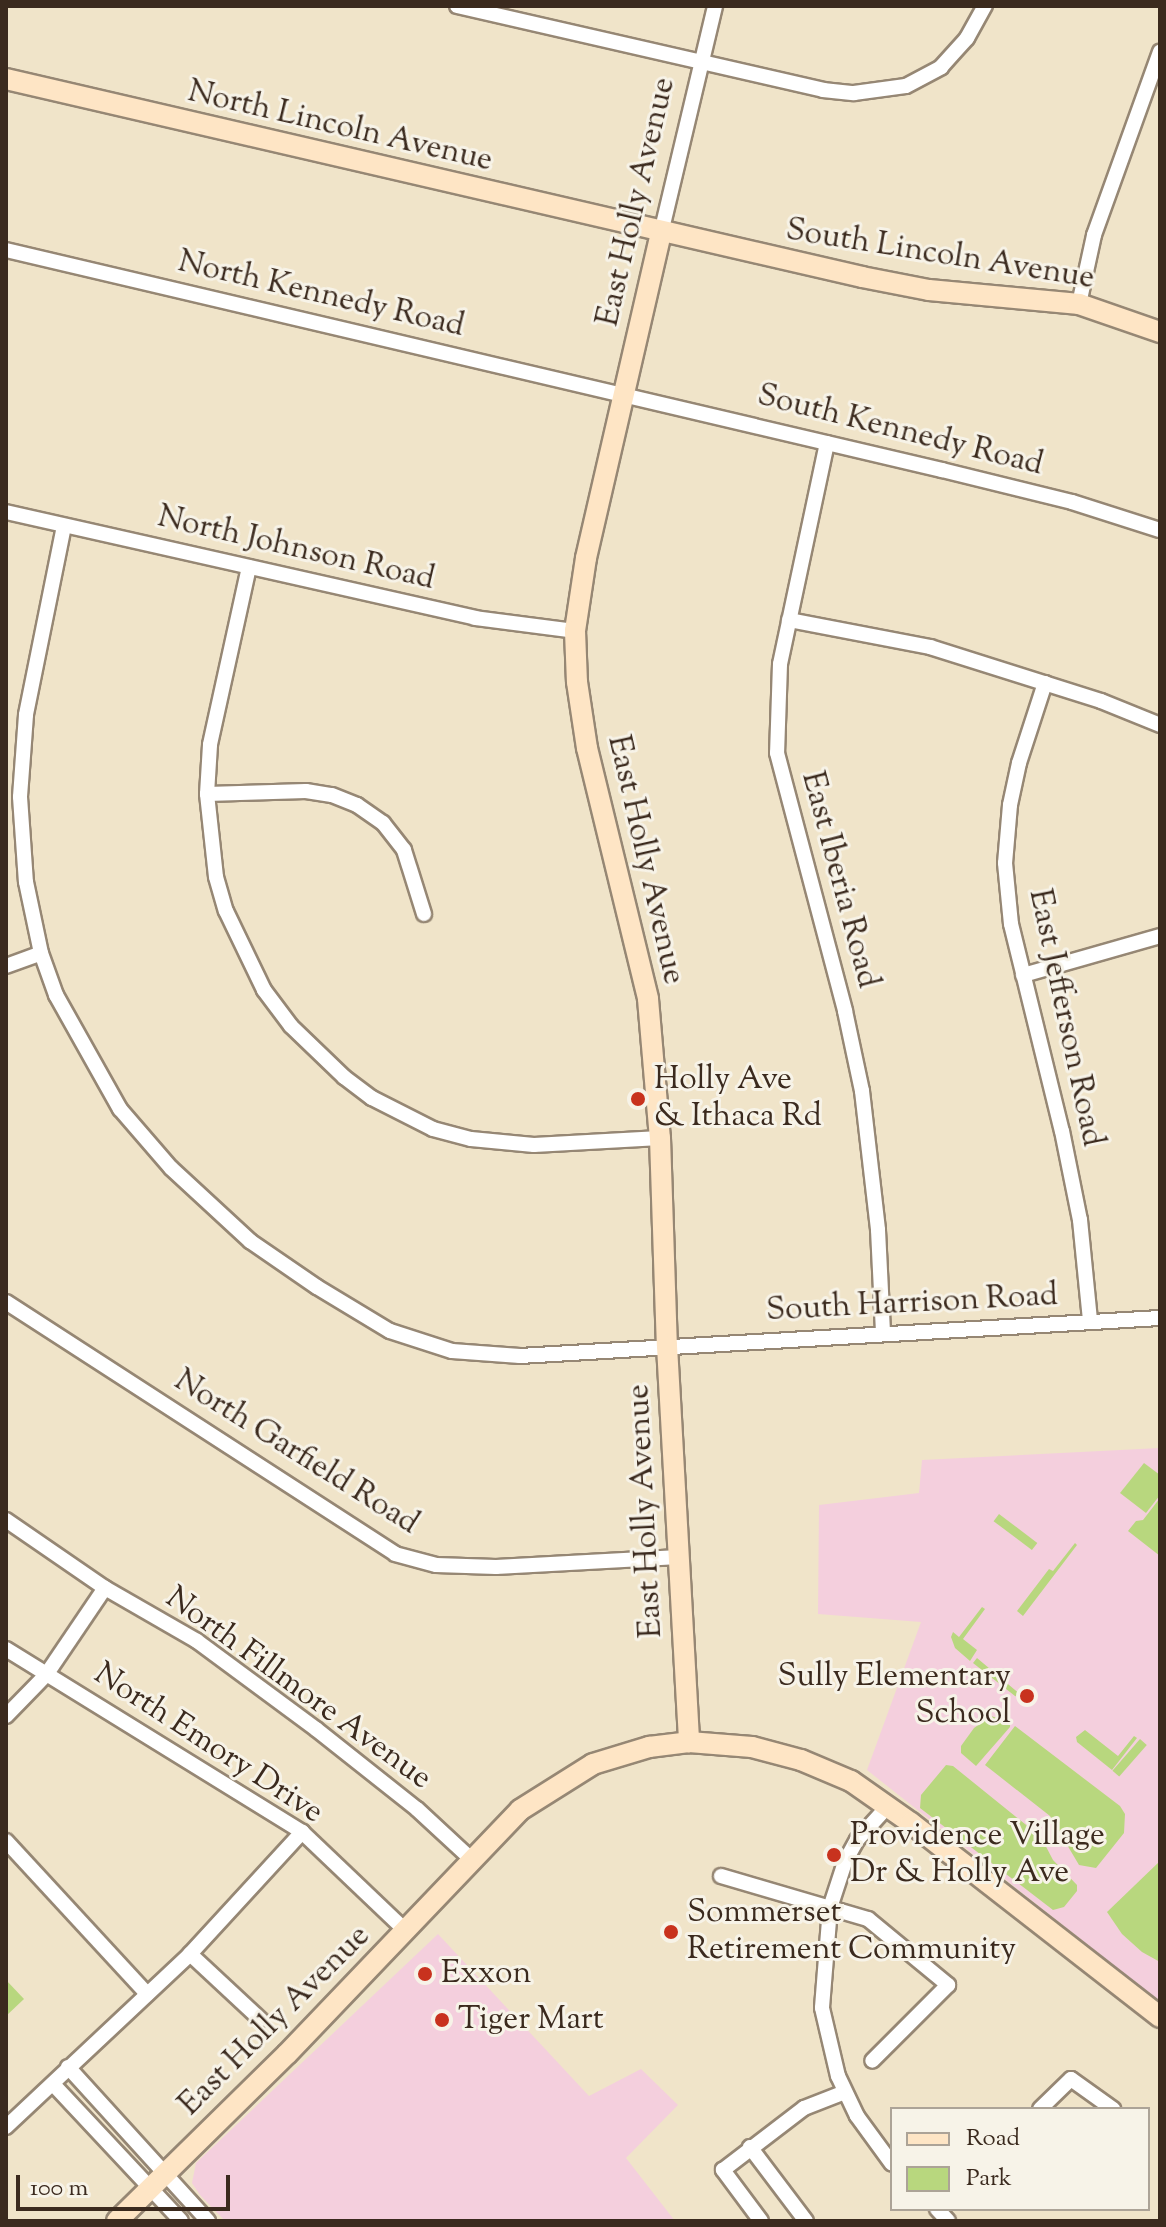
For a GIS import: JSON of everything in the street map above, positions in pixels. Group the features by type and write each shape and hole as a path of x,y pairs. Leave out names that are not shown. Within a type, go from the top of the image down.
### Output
{"street":[{"path":"457,6 837,92 906,86 928,76 951,58 967,38 985,6"},
{"name":"East Holly Avenue","path":"689,1742 667,1346 660,1138 648,999 587,748 577,682 575,631 586,558 715,6"},
{"path":"1079,304 1094,235 1160,52"},
{"name":"North Lincoln Avenue","path":"6,79 661,233"},
{"name":"South Lincoln Avenue","path":"661,233 929,290 1079,304 1160,332"},
{"name":"North Kennedy Road","path":"6,250 624,394"},
{"name":"South Kennedy Road","path":"624,394 1072,502 1160,530"},
{"name":"East Iberia Road","path":"827,443 780,664 777,753 845,1011 862,1091 878,1230 883,1334"},
{"name":"North Johnson Road","path":"6,512 475,618 575,631"},
{"name":"South Harrison Road","path":"64,526 26,715 20,797 26,882 41,953 56,995 120,1109 171,1168 250,1241 317,1287 390,1331 452,1351 520,1356 1160,1318"},
{"path":"249,567 210,745 207,794 216,877 244,953 264,990 291,1026 344,1077 401,1114 433,1129 471,1139 534,1145 660,1138"},
{"path":"789,620 930,647 1045,683 1160,725"},
{"name":"East Jefferson Road","path":"1045,683 1019,763 1010,805 1005,863 1011,924 1077,1205 1090,1321"},
{"path":"207,794 306,791 332,795 357,805 383,823 404,850 424,914"},
{"path":"1023,975 1160,936"},
{"path":"6,966 41,953"},
{"name":"North Garfield Road","path":"6,1302 395,1554 436,1565 496,1567 679,1557"},
{"name":"North Fillmore Avenue","path":"6,1520 105,1588 197,1641 417,1809 470,1858"},
{"path":"6,1716 46,1675 105,1588"},
{"name":"North Emory Drive","path":"6,1649 302,1832 406,1931"},
{"name":"East Holly Avenue","path":"117,2221 406,1931 470,1858 520,1810 593,1764 649,1747 689,1742 752,1747 801,1760 851,1781 888,1806 1160,2017"},
{"path":"888,1806 853,1848 830,1908 822,2008 831,2057 845,2092 871,2138 890,2162"},
{"path":"6,2127 190,1954 302,1832"},
{"path":"6,1841 147,1994"},
{"path":"721,1876 868,1919 948,1985 872,2061"},
{"path":"190,1954 260,2019"},
{"path":"68,2067 160,2181 181,2221"},
{"path":"1042,2107 1071,2079 1110,2107"},
{"path":"53,2084 208,2221"},
{"path":"761,2221 723,2170 804,2108 845,2092"},
{"path":"750,2147 806,2221"}],"shaded area":[{"name":"Sully Elementary School","path":"1160,1448 1160,2002 867,1770 921,1622 818,1614 819,1505 919,1493 922,1460"},
{"path":"438,1934 589,2096 641,2069 678,2105 626,2158 675,2221 225,2221 200,2195 192,2183 196,2163"}],"green space":[{"path":"1144,1463 1160,1475 1160,1495 1146,1513 1120,1493"},
{"path":"1160,1498 1160,1556 1128,1531 1136,1521 1143,1520"},
{"path":"999,1514 1037,1543 1032,1550 994,1521"},
{"path":"1075,1543 1077,1545 1023,1616 1017,1611 1049,1569 1053,1571"},
{"path":"982,1607 985,1609 963,1639 977,1650 970,1661 955,1648 951,1637 953,1632 959,1637"},
{"path":"977,1658 1021,1695 1026,1695 1021,1698 1015,1696 973,1663"},
{"path":"991,1716 1010,1722 1010,1727 976,1766 961,1753 961,1746 974,1728"},
{"path":"1015,1726 1120,1806 1125,1814 1124,1833 1096,1868 1079,1865 1050,1816 985,1765"},
{"path":"1085,1730 1118,1756 1134,1736 1137,1738 1112,1770 1077,1742 1076,1737"},
{"path":"1140,1739 1147,1745 1119,1777 1112,1771"},
{"path":"946,1765 953,1766 1041,1837 1053,1860 1077,1885 1077,1891 1064,1907 1053,1910 920,1808 921,1795"},
{"path":"1160,1861 1160,1962 1142,1952 1122,1934 1107,1912"},
{"path":"6,1980 24,1999 6,2016"}],"place":[{"name":"Holly Ave & Ithaca Rd","path":"638,1099"},
{"name":"Sully Elementary School","path":"1027,1696"},
{"name":"Providence Village Dr & Holly Ave","path":"834,1855"},
{"name":"Sommerset Retirement Community","path":"671,1932"},
{"name":"Exxon","path":"425,1974"},
{"name":"Tiger Mart","path":"442,2020"}]}
